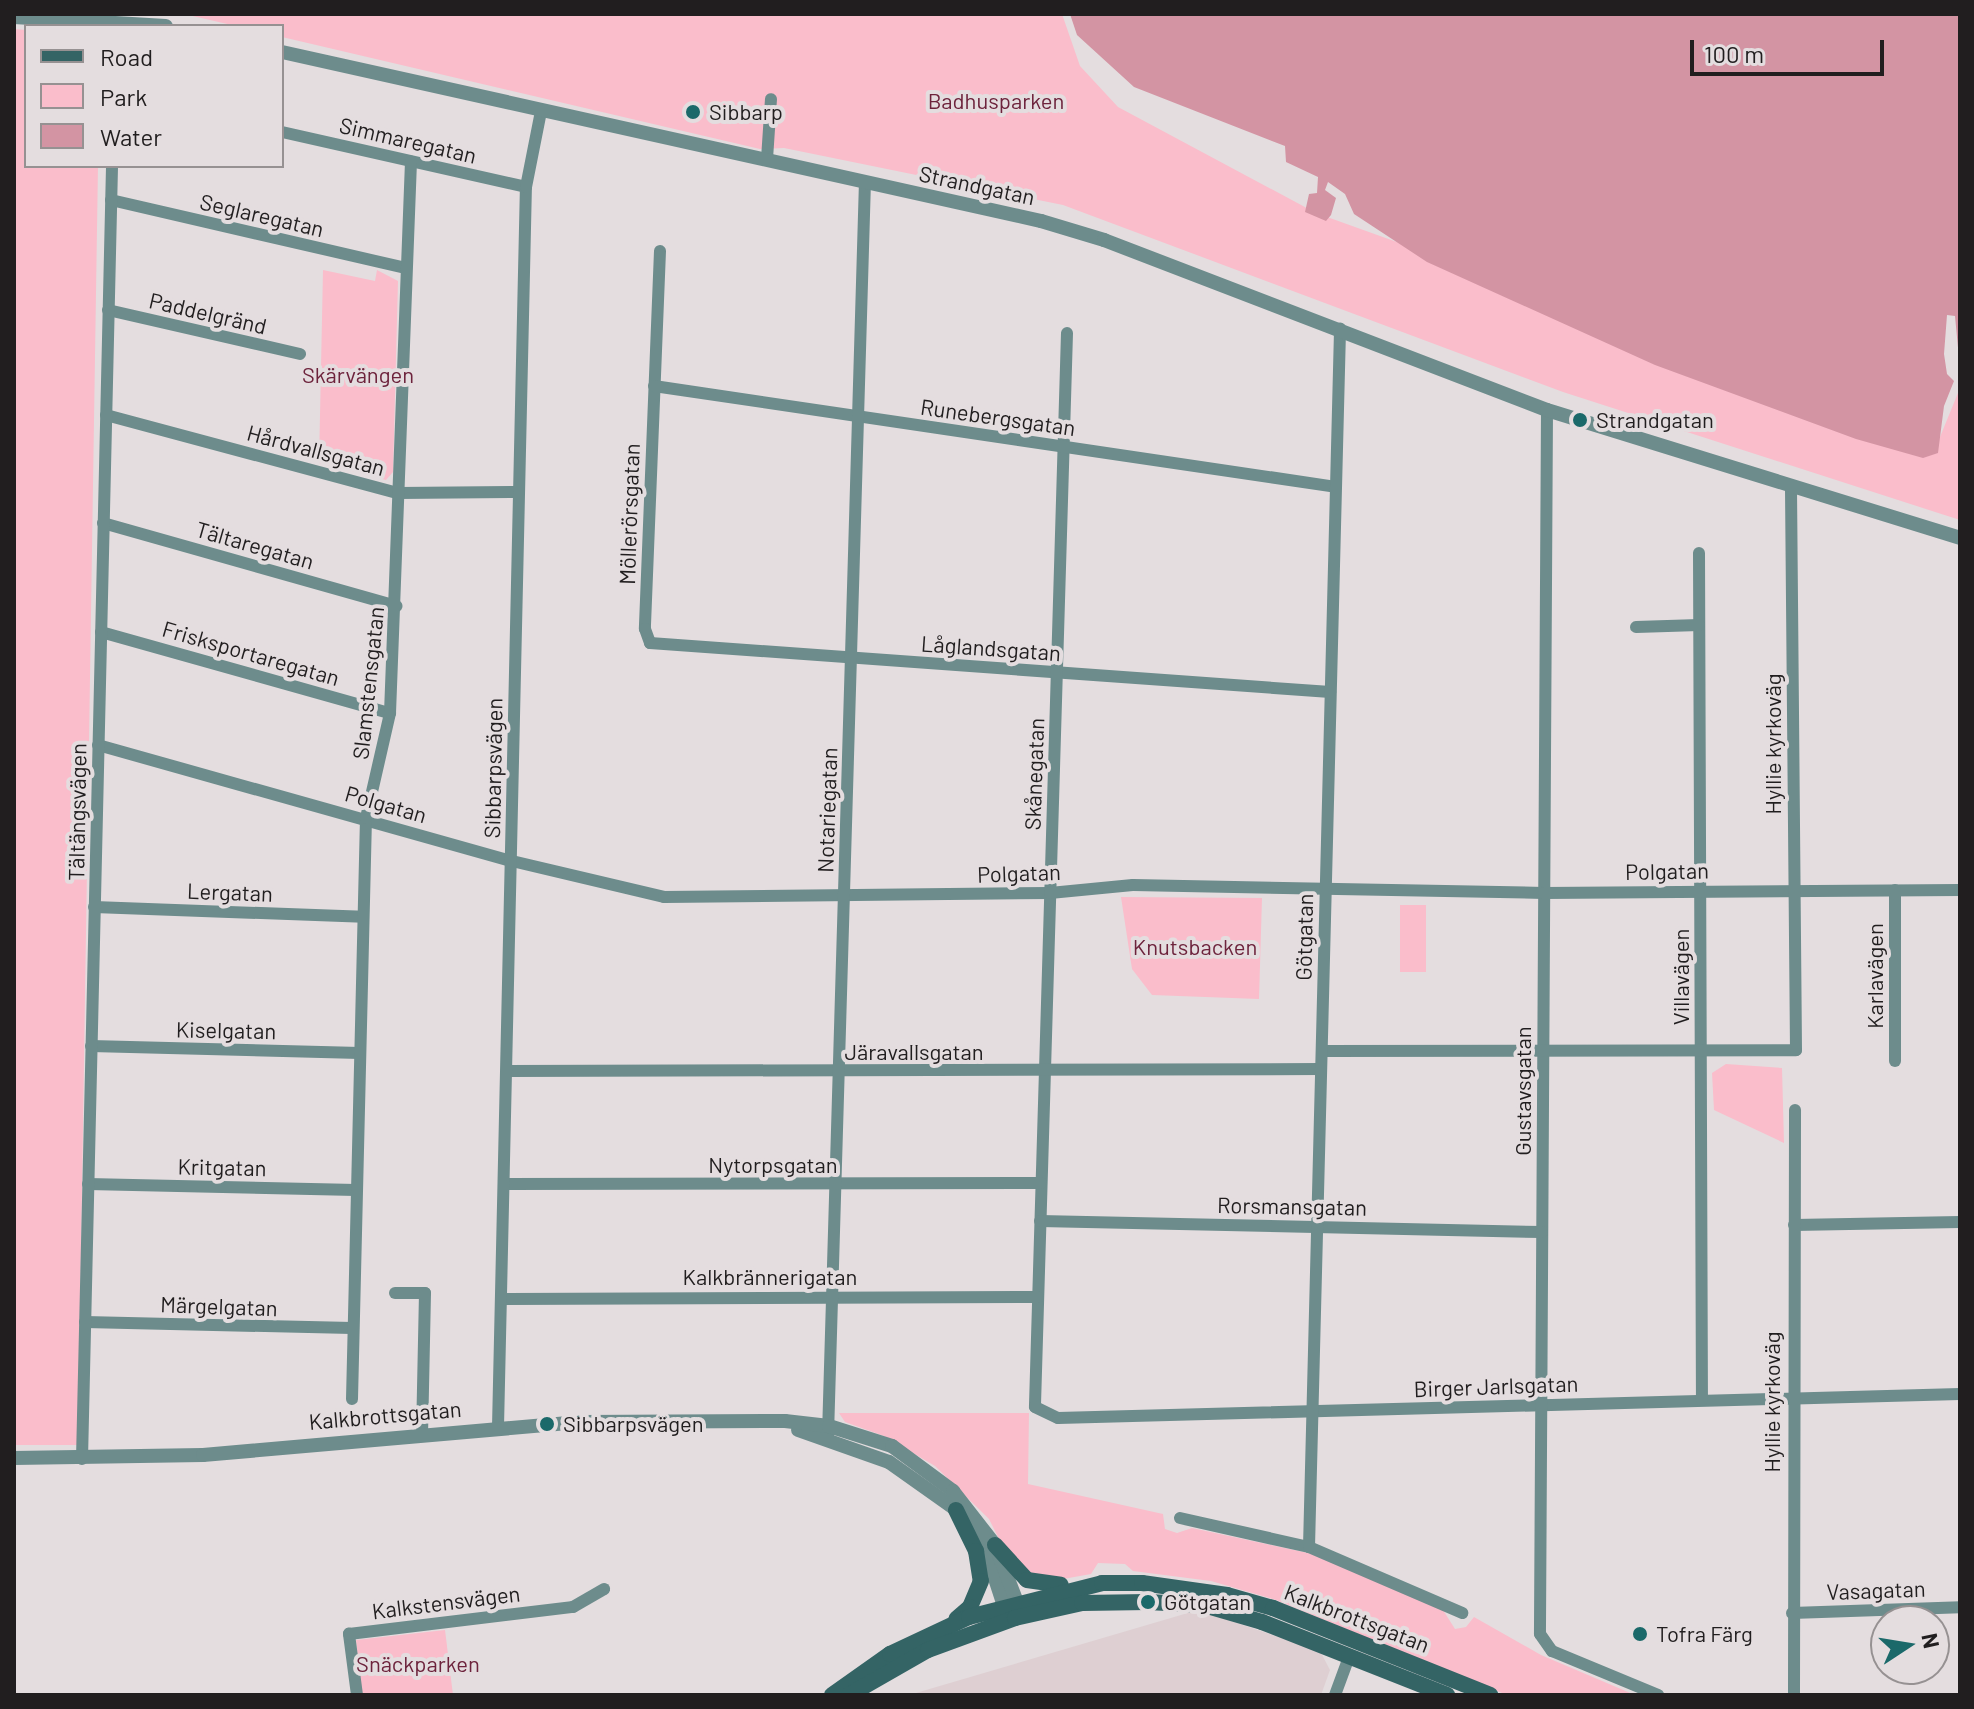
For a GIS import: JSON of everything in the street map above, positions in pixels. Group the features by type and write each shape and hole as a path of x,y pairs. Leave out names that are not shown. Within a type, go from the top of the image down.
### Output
{"main road":[{"path":"943,1628 970,1607 981,1581 976,1551 956,1510"},
{"path":"995,1545 1027,1580 1041,1585 1102,1583"},
{"name":"Kalkbrottsgatan","path":"832,1695 890,1654 943,1628 1102,1583 1181,1585 1243,1599 1490,1695"},
{"name":"Kalkbrottsgatan","path":"1012,1608 1082,1603 1204,1605 1447,1695"},
{"path":"849,1695 928,1650 1012,1608"}],"street":[{"path":"14,17 115,24"},
{"name":"Strandgatan","path":"284,52 767,159 1104,240 1547,410 1960,538"},
{"path":"767,159 771,99"},
{"name":"Sibbarpsvägen","path":"498,1427 526,187 541,111"},
{"name":"Simmaregatan","path":"284,132 526,187"},
{"name":"Slamstensgatan","path":"352,1399 366,818 390,713 411,161"},
{"name":"Tältängsvägen","path":"82,1459 112,168"},
{"name":"Notariegatan","path":"828,1432 865,183"},
{"name":"Seglaregatan","path":"111,200 405,268"},
{"name":"Möllerörsgatan","path":"650,643 645,629 660,251"},
{"name":"Paddelgränd","path":"108,310 300,354"},
{"name":"Götgatan","path":"1309,1547 1340,328"},
{"name":"Skånegatan","path":"1035,1407 1067,333"},
{"name":"Runebergsgatan","path":"654,386 1336,487"},
{"name":"Gustavsgatan","path":"1547,410 1542,1643 1658,1695"},
{"name":"Hårdvallsgatan","path":"106,415 398,493 519,492"},
{"name":"Hyllie kyrkoväg","path":"1702,1053 1796,1050 1791,486"},
{"name":"Tältaregatan","path":"103,523 396,606"},
{"name":"Villavägen","path":"1699,553 1702,1400"},
{"path":"1636,627 1699,625"},
{"name":"Frisksportaregatan","path":"101,632 390,713"},
{"name":"Låglandsgatan","path":"650,643 1330,692"},
{"name":"Polgatan","path":"98,745 512,861 664,897 1050,893 1133,885 1544,893 1960,890"},
{"name":"Karlavägen","path":"1895,890 1895,1061"},
{"name":"Lergatan","path":"94,907 363,917"},
{"name":"Kiselgatan","path":"91,1046 360,1053"},
{"path":"1322,1051 1702,1053"},
{"name":"Järavallsgatan","path":"507,1071 840,1073 1321,1069"},
{"name":"Hyllie kyrkoväg","path":"1794,1695 1791,1400 1795,1110"},
{"name":"Nytorpsgatan","path":"505,1184 836,1186 1041,1183"},
{"name":"Kritgatan","path":"88,1184 356,1190"},
{"name":"Rorsmansgatan","path":"1040,1221 1542,1232"},
{"path":"1794,1225 1960,1222"},
{"path":"395,1293 425,1293 422,1433"},
{"name":"Kalkbrännerigatan","path":"502,1299 1038,1297"},
{"name":"Märgelgatan","path":"85,1322 352,1328"},
{"name":"Birger Jarlsgatan","path":"1035,1407 1058,1418 1960,1394"},
{"name":"Kalkbrottsgatan","path":"14,1458 203,1455 498,1427 761,1421 877,1440 918,1461 964,1502 995,1545 1012,1608"},
{"name":"Kalkbrottsgatan","path":"828,1432 889,1462 956,1510 986,1551 1012,1608"},
{"path":"1180,1518 1309,1547 1462,1613"},
{"name":"Kalkstensvägen","path":"357,1695 349,1634 573,1607 604,1589"},
{"name":"Vasagatan","path":"1792,1613 1960,1607"},
{"path":"1335,1695 1349,1657"}],"shaded area":[{"path":"1198,1610 1320,1651 1330,1670 1321,1695 909,1695"}],"green space":[{"name":"Badhusparken","path":"184,14 1062,14 1080,66 1118,107 1316,213 1940,437 1960,388 1960,520 1563,392 1063,205 784,148 760,149 284,37 284,24 227,24"},
{"path":"14,29 24,30 24,168 98,168 78,1445 14,1445"},
{"name":"Skärvängen","path":"323,270 375,281 377,270 398,281 393,472 386,480 319,463"},
{"name":"Knutsbacken","path":"1121,897 1262,898 1259,999 1152,995 1132,969"},
{"path":"1400,905 1426,905 1426,972 1400,972"},
{"path":"1726,1064 1782,1068 1784,1143 1714,1110 1712,1073"},
{"path":"839,1413 1029,1413 1028,1484 1163,1514 1165,1529 1177,1533 1192,1528 1317,1555 1443,1610 1455,1629 1466,1627 1474,1617 1541,1655 1635,1695 1507,1695 1276,1600 1211,1581 1133,1571 1125,1564 1098,1563 1091,1574 1052,1581 1030,1575 1001,1543 989,1519 935,1466 884,1436 845,1422"},
{"name":"Snäckparken","path":"445,1630 453,1695 362,1695 356,1640"}],"water":[{"path":"1070,14 1960,14 1960,369 1955,316 1947,315 1944,354 1947,374 1954,381 1944,406 1938,453 1923,458 1856,439 1655,365 1427,262 1354,214 1345,194 1328,182 1325,190 1336,198 1331,215 1326,221 1305,212 1309,194 1317,193 1318,177 1286,162 1285,146 1134,87 1077,35"}],"place":[{"name":"Sibbarp","path":"693,112"},
{"name":"Strandgatan","path":"1580,420"},
{"name":"Sibbarpsvägen","path":"547,1424"},
{"name":"Götgatan","path":"1148,1602"},
{"name":"Tofra Färg","path":"1640,1634"}]}
